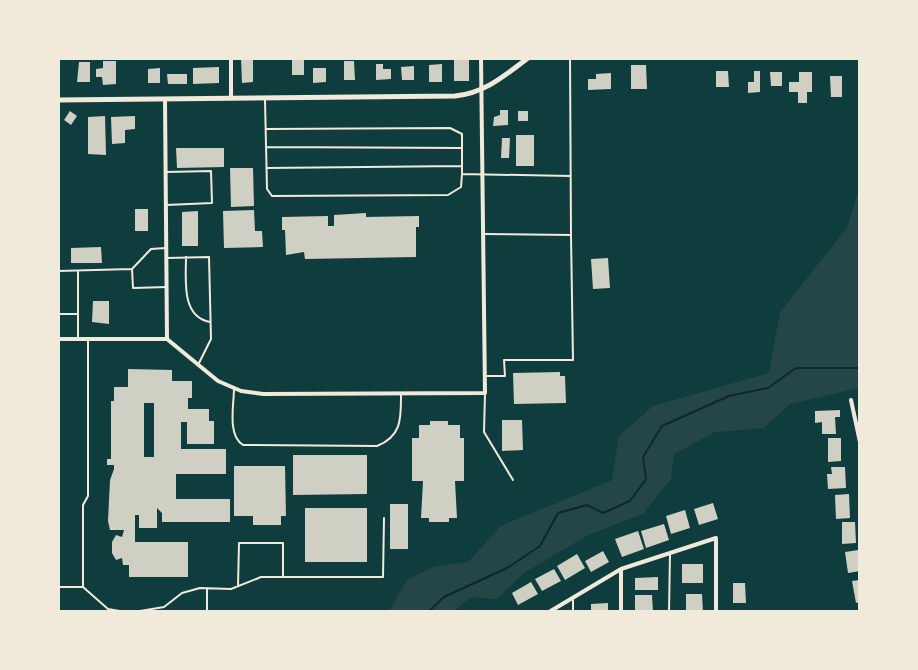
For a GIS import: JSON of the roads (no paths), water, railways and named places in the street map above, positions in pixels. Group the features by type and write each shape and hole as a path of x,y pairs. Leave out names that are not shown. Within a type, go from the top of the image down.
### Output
{"street":[{"path":"231,58 231,98"},
{"path":"58,339 167,339 218,381 234,388 263,394 485,393 481,58"},
{"path":"58,100 455,96 481,90 493,84 528,58"},
{"path":"165,99 167,339"},
{"path":"851,400 860,442"},
{"path":"549,612 621,569 716,538 716,612"},
{"path":"621,569 621,612"}],"lane":[{"path":"485,376 505,376 504,360 573,360 570,58"},
{"path":"265,97 267,189 272,196 448,195 461,187 462,134 450,128 266,129"},
{"path":"266,147 462,148"},
{"path":"266,168 462,166"},
{"path":"166,172 212,171 212,203 166,205"},
{"path":"462,174 571,176"},
{"path":"483,234 571,234"},
{"path":"58,271 132,269 151,249 165,249"},
{"path":"186,257 187,292 191,308 198,318 210,322"},
{"path":"166,258 209,257 208,348 198,365"},
{"path":"132,269 133,288 166,287"},
{"path":"78,271 78,339"},
{"path":"58,314 78,314"},
{"path":"83,587 83,505 88,496 88,339"},
{"path":"234,388 233,433 237,442 243,446 377,446 385,443 398,430 401,422 401,393"},
{"path":"485,393 484,432 513,480"},
{"path":"135,612 164,607 182,593 207,588 231,589 261,577 383,577 384,518"},
{"path":"238,586 239,543 283,543 283,576"},
{"path":"669,612 670,552"},
{"path":"58,587 83,587 108,609 125,612"},
{"path":"207,588 207,612"},
{"path":"573,597 573,612"}],"waterway":[{"path":"428,612 444,597 507,568 540,546 558,513 587,505 603,513 630,501 646,479 643,457 662,426 729,396 768,388 796,368 860,368"}]}
